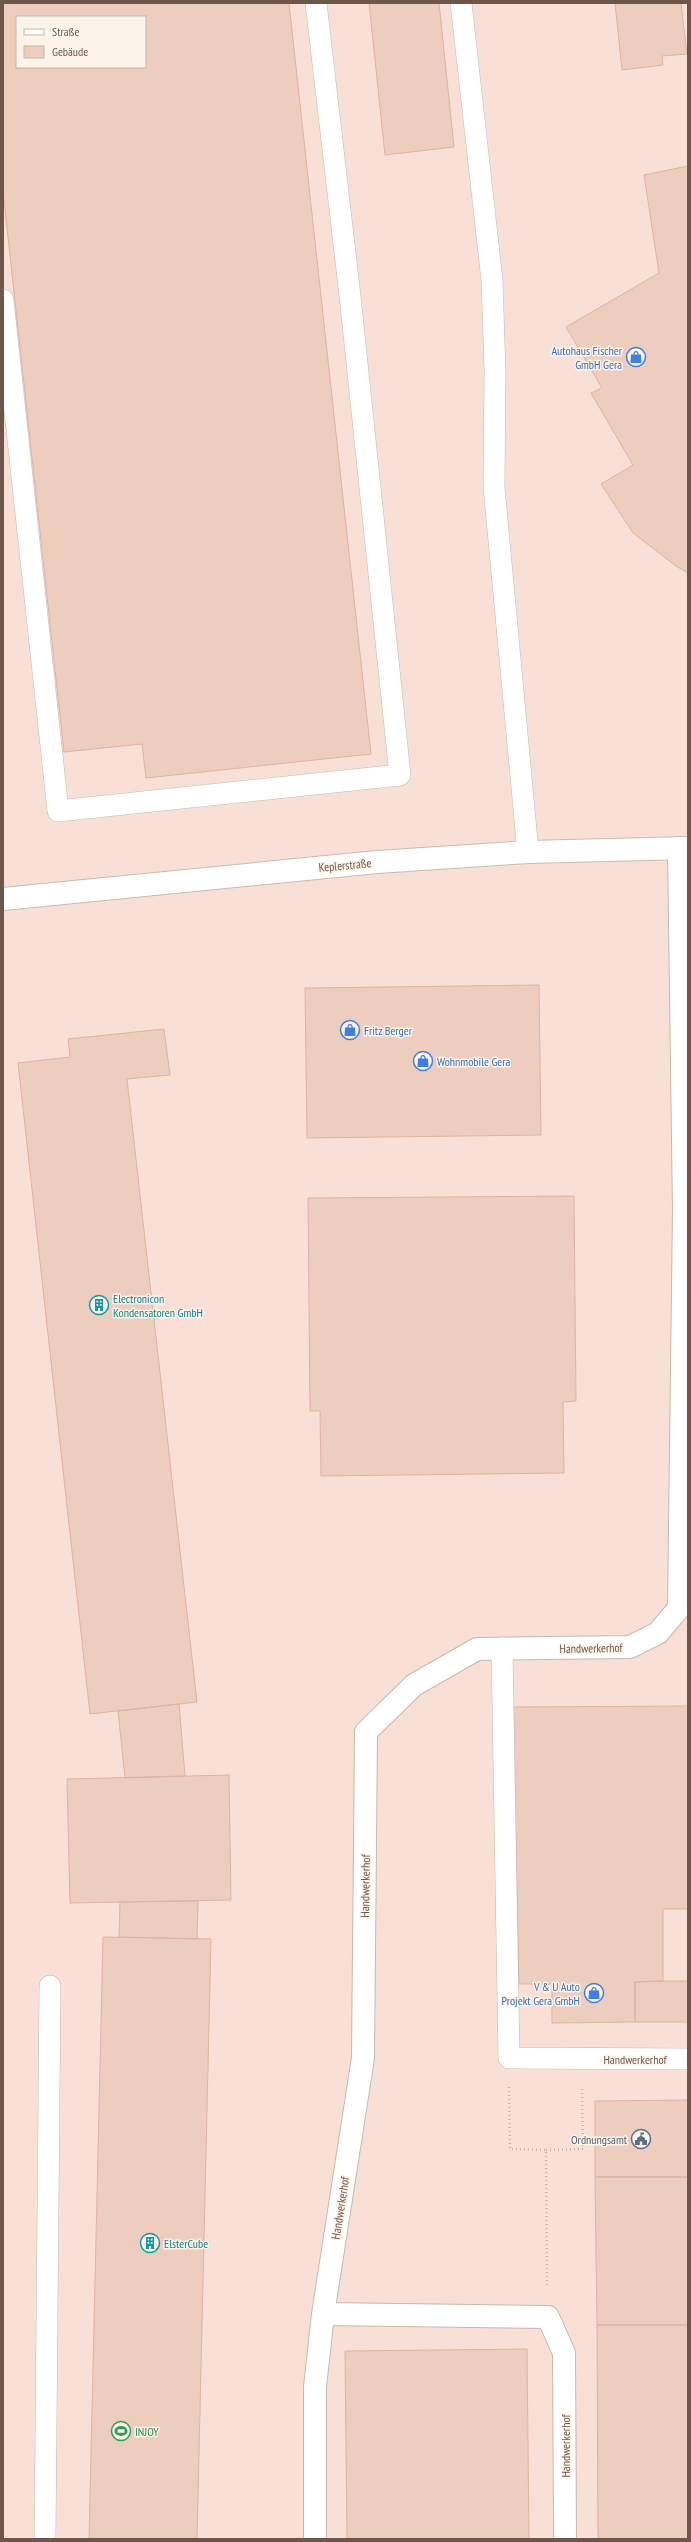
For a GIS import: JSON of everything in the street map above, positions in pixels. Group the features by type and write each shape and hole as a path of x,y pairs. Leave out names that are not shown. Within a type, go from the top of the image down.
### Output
{"street":[{"name":"Keplerstraße","path":"3,899 369,862 528,852 684,848"},
{"name":"Handwerkerhof","path":"315,2539 315,2387 323,2314 363,2058 366,1732 414,1685 477,1649 630,1647 658,1633 679,1608 684,1210 684,848"},
{"path":"323,2314 548,2317"},
{"name":"Handwerkerhof","path":"548,2317 564,2353 565,2539"}],"lane":[{"path":"3,300 58,811 400,775 350,296 316,3"},
{"path":"461,3 492,280 495,372 494,487 528,852"},
{"path":"501,2058 502,1648"},
{"path":"45,2539 50,1986"},
{"name":"Handwerkerhof","path":"501,2058 688,2059"}],"path":[{"path":"501,2058 510,2149 583,2150 582,2086"},
{"path":"546,2150 548,2317"}],"shaded area":[{"path":"3,3 688,3 688,2539 3,2539"}],"building":[{"path":"3,3 289,3 371,754 146,778 142,744 64,752 3,191"},
{"path":"369,3 439,3 454,147 385,155"},
{"path":"615,3 681,3 687,54 662,56 663,65 622,70"},
{"name":"Autohaus Fischer GmbH Gera","path":"688,166 688,573 676,566 633,533 601,484 633,465 591,393 602,388 566,327 659,273 644,175"},
{"name":"Wohnmobile Gera","path":"539,985 541,1135 307,1138 305,988"},
{"name":"Electronicon Kondensatoren GmbH","path":"164,1029 170,1075 127,1079 197,1702 90,1714 18,1063 70,1057 68,1039"},
{"path":"574,1196 576,1401 563,1402 564,1473 321,1476 320,1411 310,1411 308,1198"},
{"path":"179,1704 185,1776 125,1778 118,1711"},
{"path":"688,1706 688,1909 663,1909 663,1981 635,1982 635,2022 552,2023 552,1984 519,1984 513,1707"},
{"path":"229,1775 231,1900 70,1903 67,1779"},
{"path":"198,1901 197,1939 119,1937 120,1902"},
{"name":"ElsterCube","path":"103,1937 211,1939 197,2539 89,2539"},
{"path":"688,1981 688,2022 635,2022 635,1982"},
{"name":"Ordnungsamt","path":"688,2100 688,2177 595,2177 595,2101"},
{"path":"595,2177 688,2177 688,2325 597,2325"},
{"path":"597,2325 688,2325 688,2539 598,2539"},
{"path":"527,2349 529,2539 347,2539 345,2351"}],"place":[{"name":"Autohaus Fischer GmbH Gera","path":"636,357"},
{"name":"Fritz Berger","path":"350,1030"},
{"name":"Wohnmobile Gera","path":"423,1061"},
{"name":"Electronicon Kondensatoren GmbH","path":"99,1305"},
{"name":"V & U Auto Projekt Gera GmbH","path":"594,1993"},
{"name":"Ordnungsamt","path":"641,2139"},
{"name":"ElsterCube","path":"150,2243"},
{"name":"INJOY","path":"121,2431"}]}
